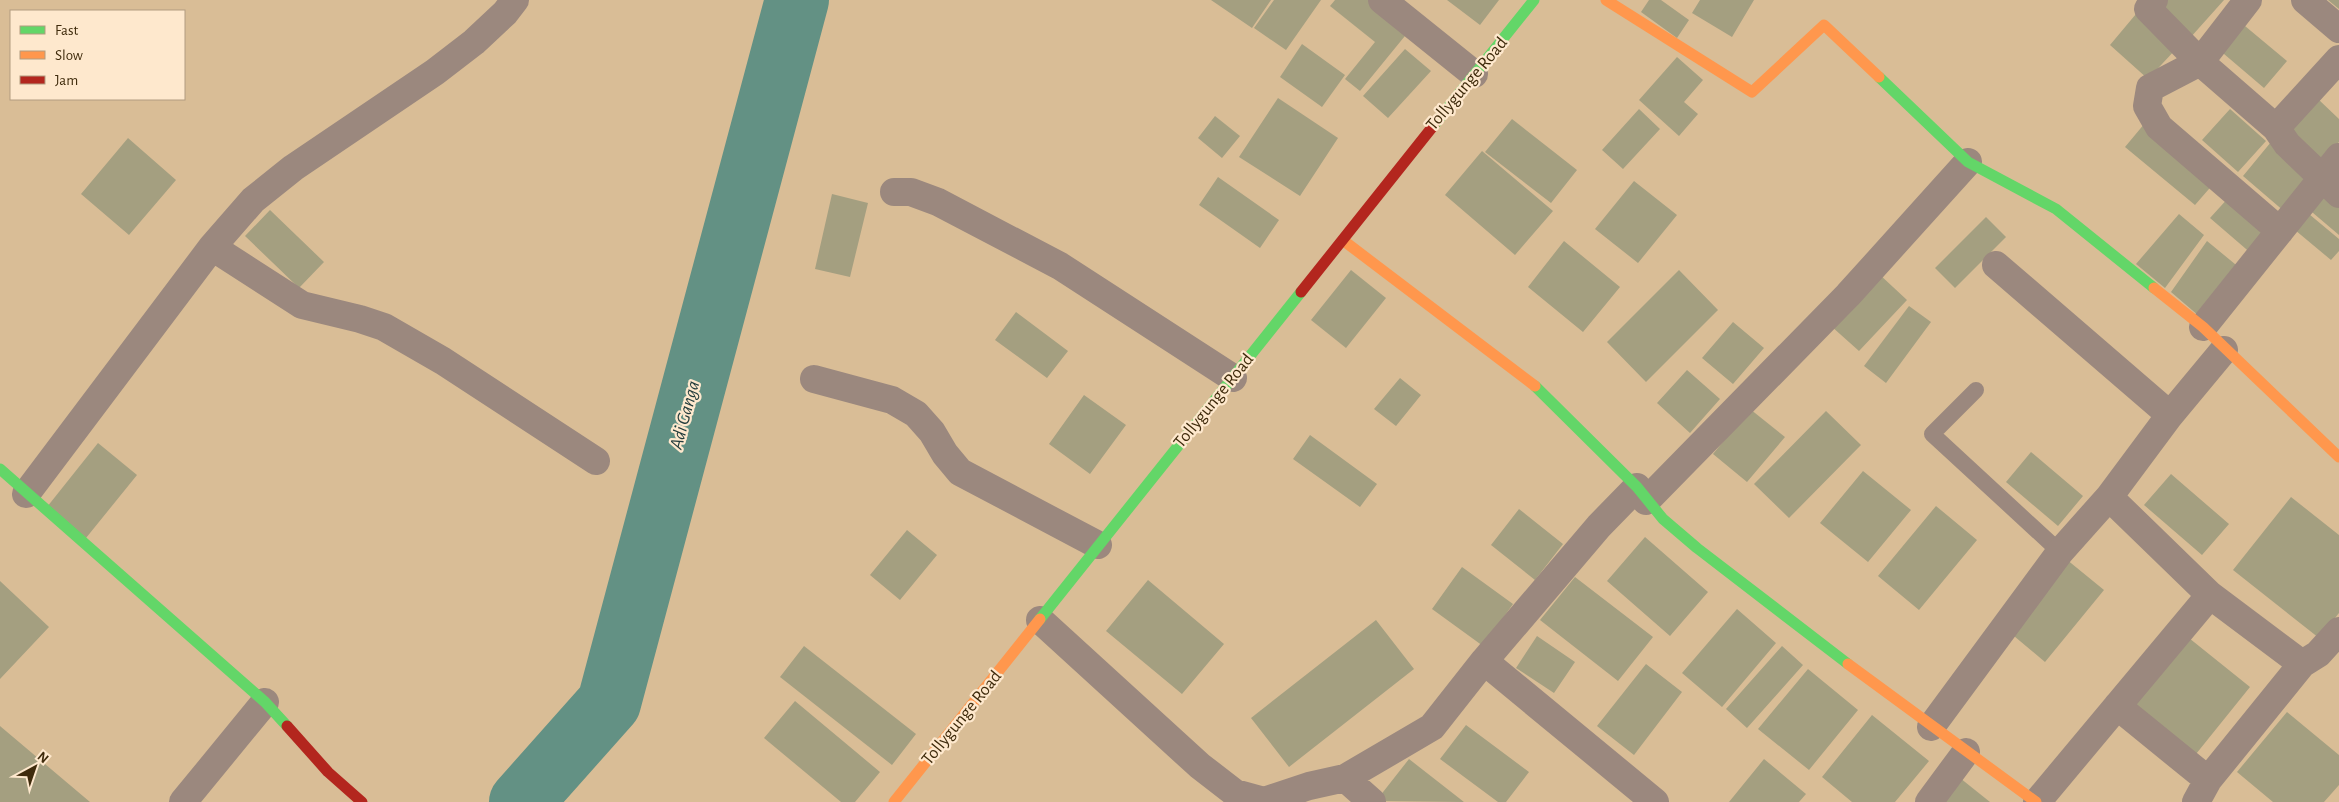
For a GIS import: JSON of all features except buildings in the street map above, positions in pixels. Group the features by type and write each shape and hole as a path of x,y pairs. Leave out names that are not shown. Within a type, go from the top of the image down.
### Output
{"street":[{"path":"26,494 212,247 254,200 293,168 435,72 474,42 505,13 515,0"},
{"path":"1382,0 1474,74"},
{"name":"Tollygunge Road","path":"894,802 1098,545 1344,241 1402,164 1534,0"},
{"path":"1606,0 1752,92 1824,25 1968,162 2056,208 2203,327 2224,350 2339,457"},
{"path":"2154,0 2148,9 2200,62 2276,128 2287,144 2334,176 2280,231 2203,327"},
{"path":"2248,0 2200,62 2150,88 2147,106 2159,128 2280,231"},
{"path":"2305,0 2339,29"},
{"path":"2276,128 2339,59"},
{"path":"1040,620 1233,797 1264,801 1309,786 1345,778 1432,727 1484,661 1599,526 1641,494 1848,295 1968,162"},
{"path":"894,192 911,192 938,202 1060,266 1233,378"},
{"path":"1344,241 1531,382 1688,541 1931,728 2037,802 2210,595"},
{"path":"212,247 302,305 360,319 384,327 443,361 596,461"},
{"path":"1996,265 2170,415"},
{"path":"1931,728 2060,552 2109,497 2170,415 2224,350"},
{"path":"814,379 892,400 916,414 932,432 945,454 960,472 1098,545"},
{"path":"0,469 26,494 265,702 328,772 362,802"},
{"path":"2109,497 2210,595 2302,664"},
{"path":"2117,706 2202,791 2302,664 2318,654 2339,631"},
{"path":"1484,661 1654,802"},
{"path":"183,802 265,702"},
{"path":"1929,802 1966,752"},
{"path":"1345,778 1372,802"}],"lane":[{"path":"1976,390 1932,434 2060,552"}],"waterway":[{"name":"Adi Ganga","path":"521,802 609,703 797,0"}],"traffic: fast":[{"path":"1434,125 1534,0"},
{"path":"1879,77 1968,162 2056,209 2154,288"},
{"path":"1040,619 1301,292"},
{"path":"1535,386 1637,487 1663,519 1697,548 1848,664"},
{"path":"0,469 265,702 287,726"}],"traffic: slow":[{"path":"1606,0 1752,92 1824,25 1879,77"},
{"path":"1344,241 1535,386"},
{"path":"2154,288 2203,327 2339,457"},
{"path":"894,802 1040,619"},
{"path":"1848,664 2036,802"}],"traffic: jam":[{"path":"1301,292 1434,125"},
{"path":"287,726 328,772 362,802"}]}
